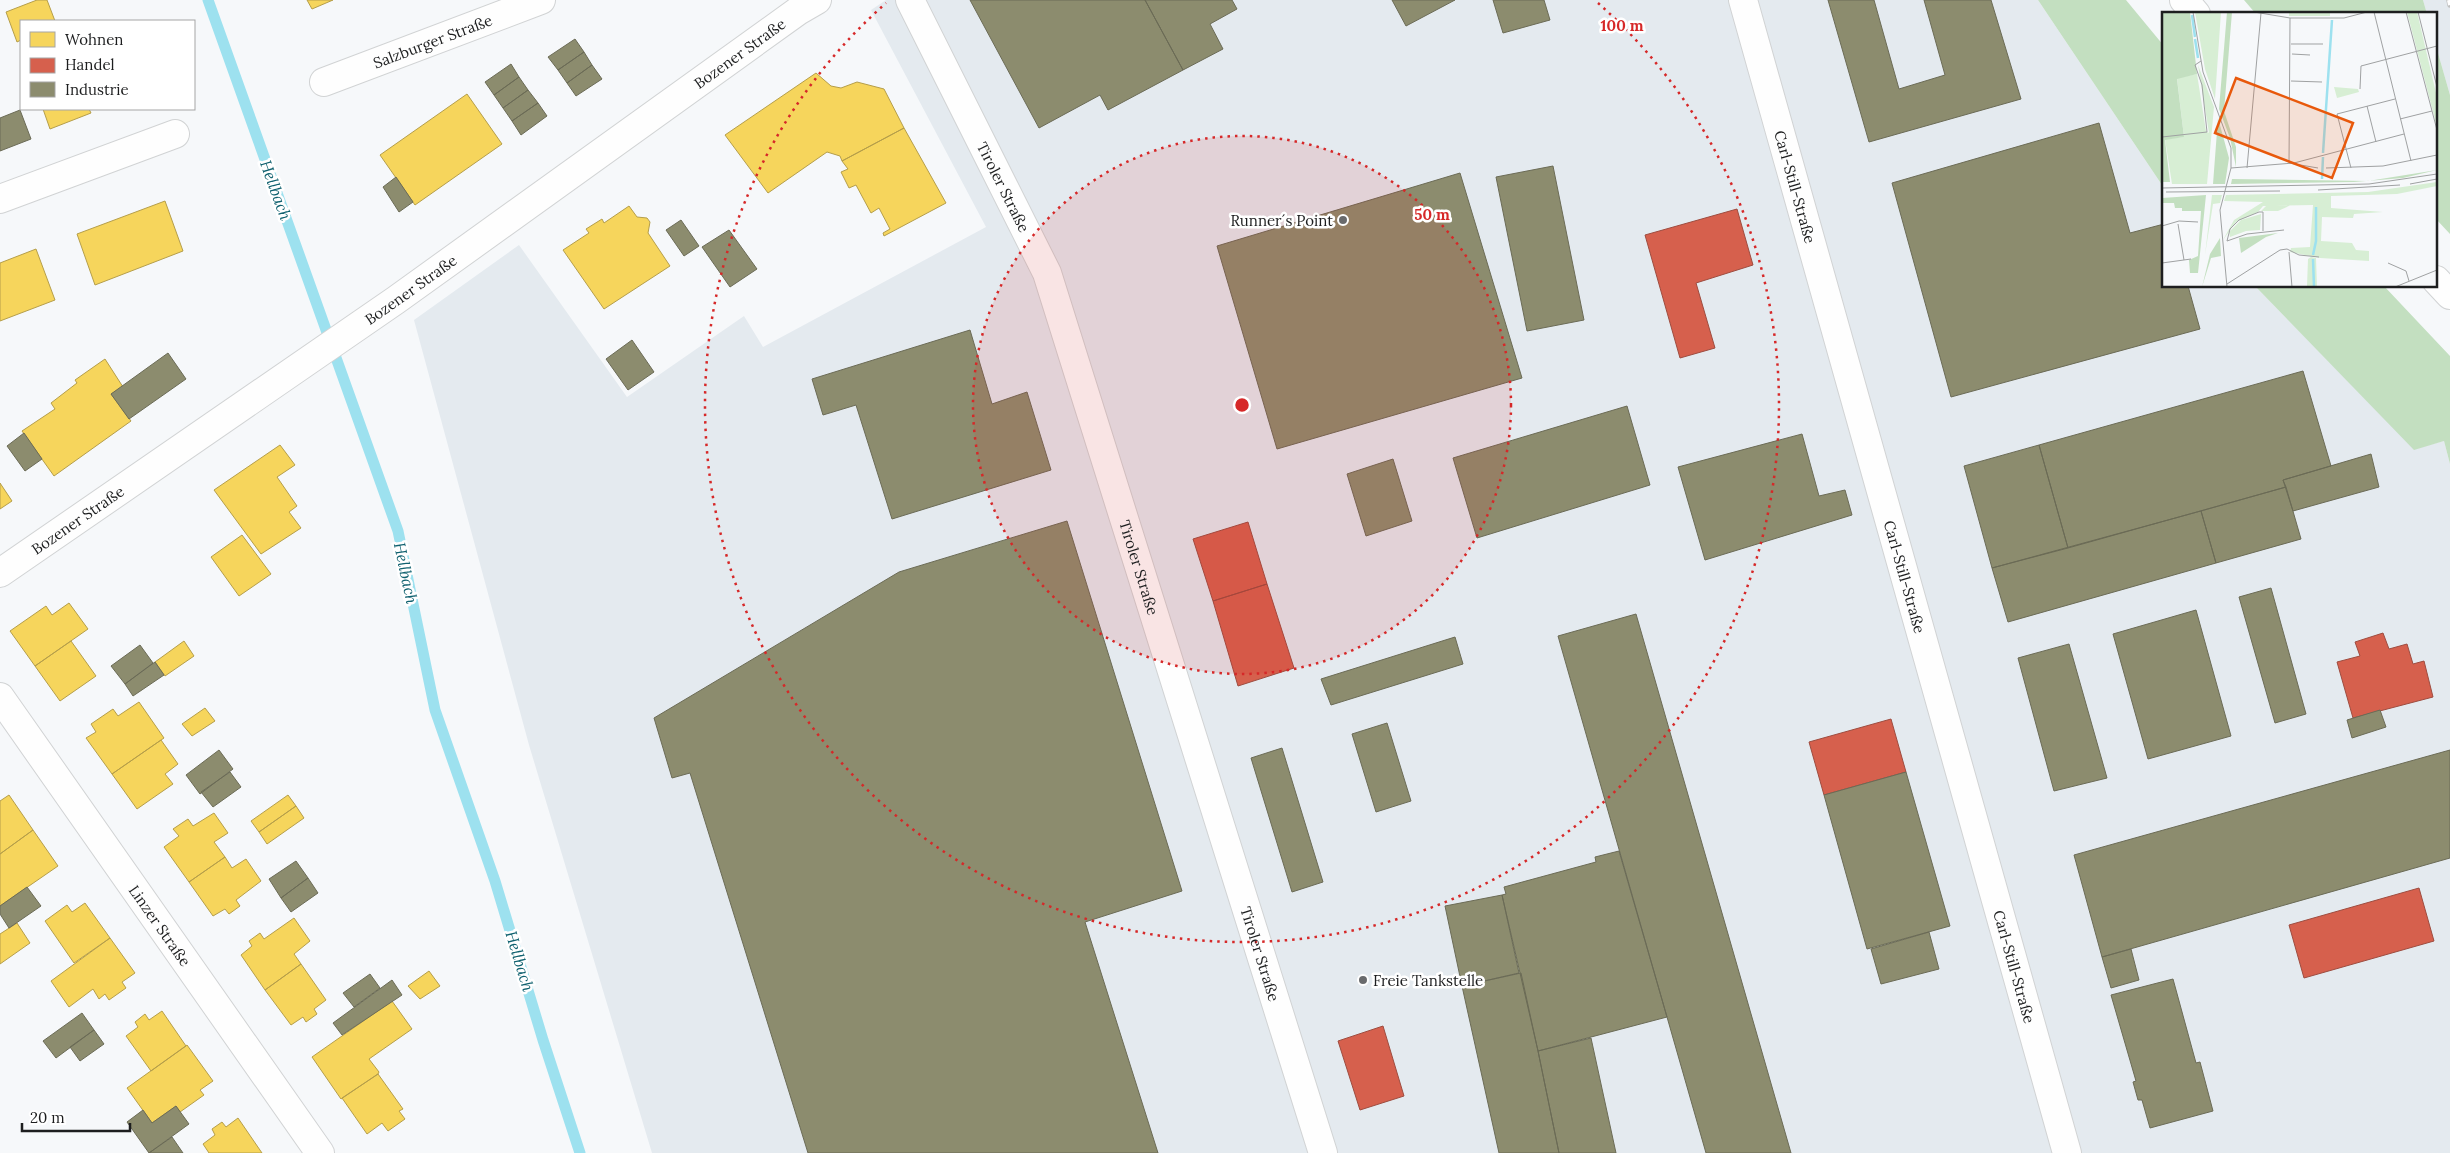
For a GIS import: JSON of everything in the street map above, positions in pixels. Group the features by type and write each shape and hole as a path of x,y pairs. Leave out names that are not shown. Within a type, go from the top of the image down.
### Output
{"street":[{"name":"Salzburger Straße","path":"324,82 541,0"},
{"name":"Bozener Straße","path":"0,573 344,335 816,0"},
{"name":"Tiroler Straße","path":"910,0 1047,273 1323,1153"},
{"name":"Carl-Still-Straße","path":"1743,0 2067,1153"},
{"path":"2184,0 2194,12"},
{"path":"0,199 175,134"},
{"name":"Linzer Straße","path":"0,697 320,1153"}],"shaded area":[{"path":"886,0 2038,0 2162,185 2162,288 2257,288 2414,449 2444,441 2450,464 2450,1153 652,1153 529,745 414,320 519,245 627,397 744,316 763,347 986,227 871,10"},
{"path":"2423,0 2450,0 2450,95 2438,53 2438,12 2426,12"}],"green space":[{"path":"2038,0 2126,0 2162,44 2162,185"},
{"path":"2244,0 2423,0 2426,12 2254,12"},
{"path":"2438,53 2450,95 2450,234 2438,221"},
{"path":"2257,288 2386,288 2450,356 2450,464 2444,441 2414,450"}],"building: Wohnen":[{"path":"37,0 47,0 55,20 20,20 20,40 17,42 6,12"},
{"path":"307,0 333,0 312,9"},
{"path":"816,73 831,86 841,88 857,82 884,89 904,128 842,161 840,156 827,152 768,193 725,135"},
{"path":"467,94 502,144 415,205 380,155"},
{"path":"43,110 90,110 91,113 50,129"},
{"path":"904,128 946,203 884,236 883,233 890,229 879,208 871,213 856,185 849,188 841,172 848,169 842,161"},
{"path":"165,201 183,251 95,285 77,234"},
{"path":"629,206 637,217 647,218 650,222 648,233 670,266 604,309 563,250 589,233 586,229 602,219 604,223"},
{"path":"36,249 55,300 0,321 0,263"},
{"path":"105,359 123,387 111,394 131,421 54,476 22,431 55,409 51,403 77,383 75,380"},
{"path":"280,445 295,465 277,477 297,506 289,512 301,528 261,554 214,490"},
{"path":"0,483 12,501 0,509"},
{"path":"242,535 271,574 239,596 211,557"},
{"path":"69,603 88,629 35,666 10,631 46,606 52,615"},
{"path":"71,641 96,676 60,701 35,666"},
{"path":"184,641 194,656 165,676 155,662"},
{"path":"139,702 164,738 112,774 86,738 96,732 91,724 113,709 118,716"},
{"path":"205,708 215,721 192,736 182,724"},
{"path":"161,740 178,764 165,774 173,784 137,809 112,774"},
{"path":"9,795 33,830 0,854 0,801"},
{"path":"288,795 296,806 259,832 251,821"},
{"path":"296,806 304,818 267,844 259,832"},
{"path":"214,813 228,833 214,842 225,857 189,882 164,847 179,836 173,829 188,819 193,826"},
{"path":"33,830 58,866 0,906 0,854"},
{"path":"225,857 232,868 246,859 261,881 236,900 240,906 229,914 225,909 213,916 189,882"},
{"path":"85,903 110,938 74,963 45,921 67,905 72,912"},
{"path":"294,918 310,941 294,954 301,964 265,990 241,955 252,946 249,941 260,933 264,939"},
{"path":"17,923 30,943 0,964 0,934"},
{"path":"110,938 135,973 122,982 126,988 109,1000 105,994 99,999 93,989 69,1007 51,981"},
{"path":"301,964 326,1000 314,1009 317,1014 306,1022 303,1017 291,1025 265,990"},
{"path":"429,971 440,986 420,999 408,986"},
{"path":"392,1001 412,1029 369,1059 379,1072 378,1074 341,1099 312,1057"},
{"path":"162,1011 186,1046 151,1071 126,1036 138,1027 135,1022 145,1014 149,1020"},
{"path":"187,1045 213,1081 200,1090 204,1095 180,1112 176,1106 152,1123 127,1088"},
{"path":"378,1074 403,1109 399,1111 405,1119 388,1131 382,1123 367,1134 342,1098"},
{"path":"238,1118 262,1153 209,1153 203,1144 215,1135 212,1129 222,1122 226,1127"}],"building: Handel":[{"path":"1737,209 1753,265 1696,283 1715,348 1680,358 1645,235"},
{"path":"1248,522 1267,584 1213,601 1193,539"},
{"path":"1267,584 1294,668 1238,686 1213,601"},
{"path":"2383,633 2389,649 2407,644 2413,664 2424,661 2433,697 2353,718 2337,662 2360,656 2355,642"},
{"path":"1891,719 1906,772 1824,795 1809,742"},
{"path":"2419,888 2434,941 2304,978 2289,925"},
{"path":"1383,1026 1404,1096 1360,1110 1338,1041"}],"building: Industrie":[{"path":"970,0 1145,0 1183,70 1108,110 1100,95 1039,128"},
{"path":"1145,0 1232,0 1237,9 1210,24 1223,49 1183,70"},
{"path":"1392,0 1455,0 1406,26"},
{"path":"1493,0 1544,0 1550,20 1503,33"},
{"path":"1828,0 1874,0 1899,89 1945,75 1924,0 1991,0 2021,99 1869,142"},
{"path":"575,39 584,52 558,70 548,57"},
{"path":"584,52 592,65 567,83 558,70"},
{"path":"511,64 519,77 494,95 485,82"},
{"path":"592,65 602,79 576,96 567,83"},
{"path":"519,77 528,90 503,108 494,95"},
{"path":"528,90 538,103 512,121 503,108"},
{"path":"538,103 547,116 521,135 512,121"},
{"path":"20,110 31,139 0,151 0,118"},
{"path":"2099,123 2130,233 2162,225 2162,288 2189,288 2200,329 1951,397 1892,183"},
{"path":"1553,166 1584,320 1527,331 1496,177"},
{"path":"1460,173 1522,378 1277,449 1217,246"},
{"path":"396,177 413,202 399,212 383,187"},
{"path":"681,220 699,246 684,256 666,230"},
{"path":"729,230 757,269 730,287 702,247"},
{"path":"970,330 992,404 1027,392 1051,470 892,519 856,405 823,415 812,379"},
{"path":"632,340 654,372 628,390 606,359"},
{"path":"168,353 186,379 129,419 111,394"},
{"path":"2303,371 2331,466 2283,480 2286,487 2068,548 2039,445"},
{"path":"1627,406 1650,485 1477,538 1453,458"},
{"path":"24,433 42,459 25,471 7,446"},
{"path":"1802,434 1819,496 1845,490 1852,515 1705,560 1678,467"},
{"path":"2039,445 2068,548 1992,568 1964,466"},
{"path":"2371,454 2379,487 2293,511 2283,480"},
{"path":"1393,459 1412,521 1366,536 1347,474"},
{"path":"2286,487 2301,539 2216,563 2201,511"},
{"path":"2201,511 2216,563 2008,622 1992,568"},
{"path":"1067,521 1182,891 1085,922 1158,1153 808,1153 690,773 672,778 654,718 899,572"},
{"path":"2271,588 2306,714 2275,723 2239,597"},
{"path":"2196,610 2231,736 2148,759 2113,634"},
{"path":"1636,614 1791,1153 1706,1153 1558,636"},
{"path":"1455,637 1463,664 1331,705 1321,679"},
{"path":"2069,644 2107,778 2054,791 2018,658"},
{"path":"140,645 153,663 125,684 111,666"},
{"path":"155,662 164,675 133,696 125,684"},
{"path":"2380,710 2386,727 2352,738 2347,720"},
{"path":"1387,723 1411,801 1376,812 1352,734"},
{"path":"1282,748 1323,882 1292,892 1251,758"},
{"path":"219,750 233,769 200,794 186,775"},
{"path":"2450,750 2450,858 2102,957 2074,855"},
{"path":"230,772 241,787 213,807 201,792"},
{"path":"1906,772 1950,926 1867,949 1824,795"},
{"path":"1619,851 1667,1017 1538,1051 1502,895 1506,894 1504,887 1596,862 1595,857"},
{"path":"296,861 308,878 281,898 269,879"},
{"path":"308,878 318,893 291,912 281,898"},
{"path":"27,887 41,906 9,928 0,914 0,906"},
{"path":"1502,895 1519,973 1462,986 1445,906"},
{"path":"1929,932 1939,969 1881,984 1871,949"},
{"path":"2131,949 2139,980 2111,988 2102,957"},
{"path":"1521,973 1559,1153 1499,1153 1462,986"},
{"path":"370,974 380,988 354,1007 343,993"},
{"path":"2173,979 2196,1063 2200,1062 2213,1111 2150,1128 2142,1100 2138,1100 2133,1082 2136,1081 2111,995"},
{"path":"392,980 402,995 342,1035 333,1023"},
{"path":"82,1013 94,1030 56,1058 43,1041"},
{"path":"94,1030 104,1044 80,1061 70,1047"},
{"path":"1591,1038 1616,1153 1559,1153 1538,1051"},
{"path":"176,1106 189,1124 149,1153 127,1122 143,1110 152,1123"},
{"path":"172,1137 183,1153 149,1153"}],"waterway":[{"name":"Hellbach","path":"208,0 398,531 435,710 495,881 543,1040 580,1153"}],"railway":[{"path":"2449,0 2450,5"}],"place":[{"name":"Runner´s Point","path":"1343,220"},
{"name":"Freie Tankstelle","path":"1363,980"}]}
